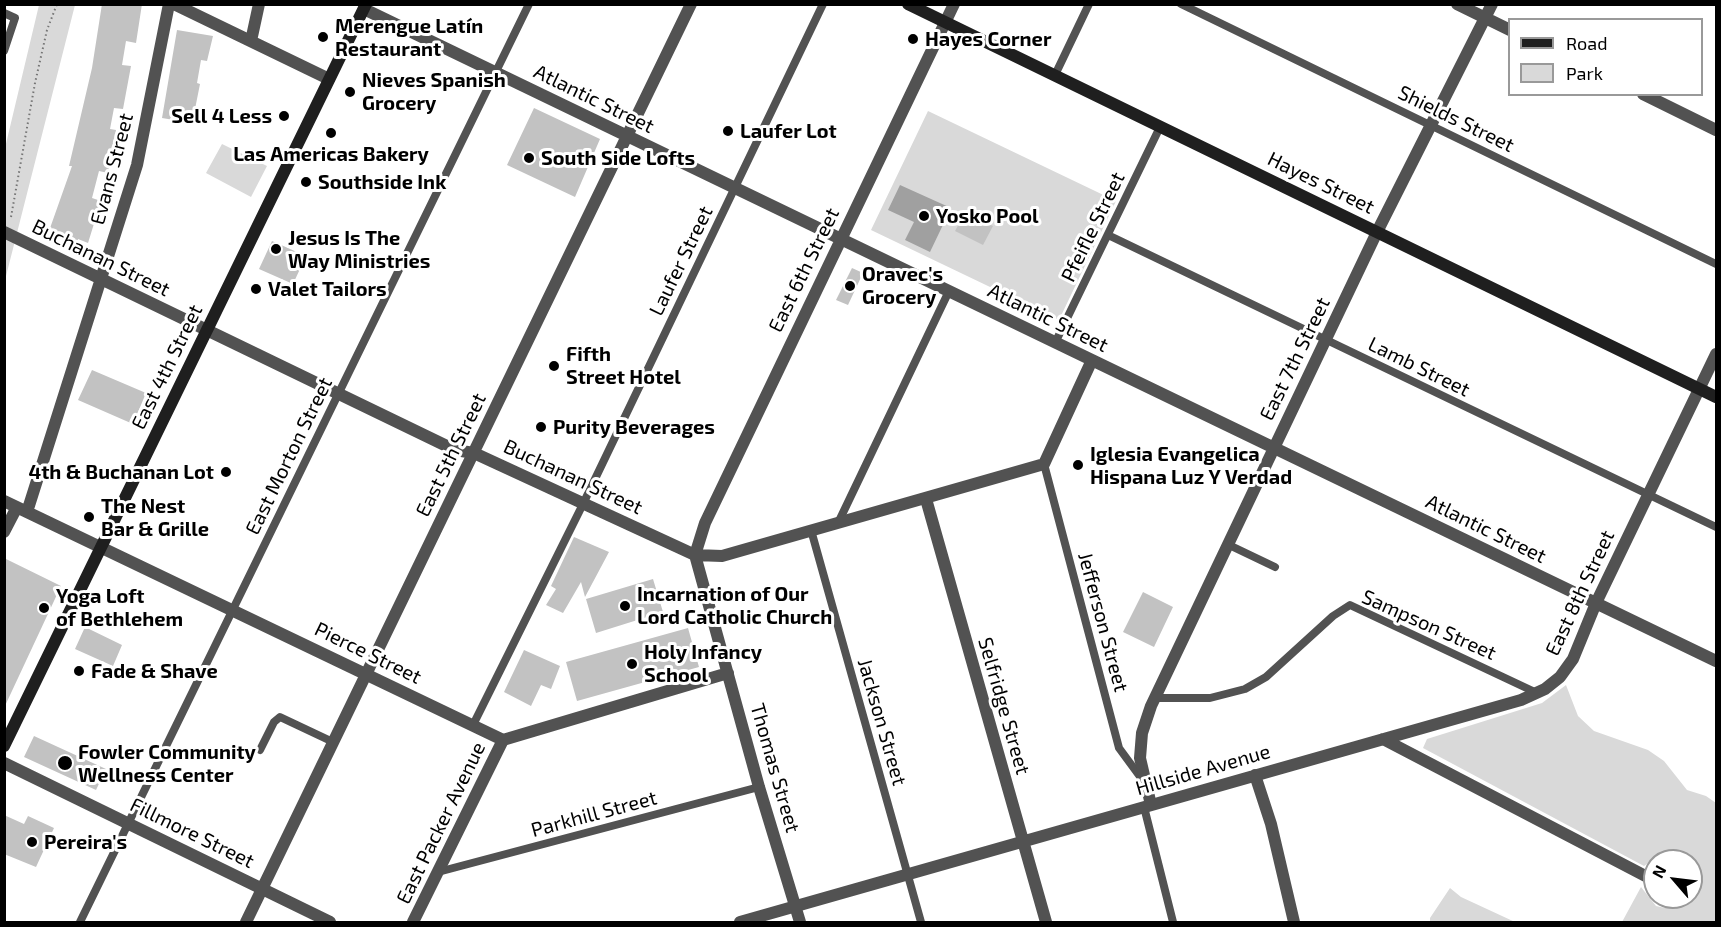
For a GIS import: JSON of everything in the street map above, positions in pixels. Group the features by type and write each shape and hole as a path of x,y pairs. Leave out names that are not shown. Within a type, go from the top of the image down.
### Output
{"street":[{"path":"172,4 329,79"},
{"name":"Evans Street","path":"4,532 22,509 101,279 137,165 172,4"},
{"path":"251,41 259,4"},
{"name":"East 5th Street","path":"246,922 691,4"},
{"name":"Hayes Street","path":"908,4 1716,397"},
{"name":"East 6th Street","path":"695,555 705,522 954,4"},
{"path":"1457,4 1508,30"},
{"name":"East 7th Street","path":"1148,806 1140,745 1155,698 1377,232 1492,4"},
{"name":"Atlantic Street","path":"365,7 496,73 1716,661"},
{"name":"East 4th Street","path":"4,746 365,7"},
{"path":"1647,96 1716,130"},
{"name":"Buchanan Street","path":"4,232 337,395 455,450 474,453 695,555 722,556 1044,464"},
{"name":"East 8th Street","path":"1383,739 1537,693 1553,683 1566,669 1716,354"},
{"path":"1044,464 1092,360"},
{"name":"Selfridge Street","path":"926,499 1046,922"},
{"name":"Pierce Street","path":"4,501 503,740"},
{"name":"Thomas Street","path":"695,555 759,787 800,922"},
{"path":"503,740 728,673"},
{"path":"1383,739 1643,875"},
{"name":"Hillside Avenue","path":"740,922 1383,739"},
{"name":"East Packer Avenue","path":"413,922 503,740"},
{"name":"Fillmore Street","path":"4,763 330,922"},
{"path":"1255,775 1271,824 1294,922"}],"lane":[{"name":"East Morton Street","path":"81,922 529,4"},
{"name":"Laufer Street","path":"472,725 583,504 823,4"},
{"path":"1055,75 1089,4"},
{"name":"Shields Street","path":"1181,4 1716,264"},
{"path":"4,13 15,18 4,51"},
{"name":"Pfeifle Street","path":"1055,343 1160,127"},
{"name":"Lamb Street","path":"1108,235 1647,496 1716,527"},
{"path":"839,521 949,291"},
{"name":"Jefferson Street","path":"1044,464 1119,747 1144,782"},
{"name":"Jackson Street","path":"811,530 921,922"},
{"path":"1229,545 1275,567"},
{"name":"Sampson Street","path":"1155,698 1210,699 1245,690 1266,677 1333,615 1350,605 1537,693"},
{"path":"260,750 274,722 280,717 333,742"},
{"name":"Parkhill Street","path":"438,872 759,787"},
{"path":"1148,806 1173,922"}],"path":[{"path":"11,217 35,83 47,30 57,4"}],"green space":[{"path":"39,5 75,5 5,280 5,148"},
{"path":"928,111 1116,201 1059,320 871,230"},
{"path":"222,144 267,166 251,197 206,173"},
{"path":"1566,685 1578,716 1594,731 1648,750 1664,761 1687,790 1706,796 1716,803 1716,922 1622,922 1641,887 1643,909 1703,909 1703,849 1643,849 1643,865 1423,748 1427,739 1542,703"},
{"path":"1450,888 1461,897 1515,922 1430,922 1430,918"}],"shaded area":[{"name":"Yosko Pool","path":"900,185 951,208 930,252 905,240 914,222 888,210"}],"building":[{"path":"102,4 142,4 136,43 126,41 122,65 131,66 123,109 114,108 110,129 116,130 108,173 99,171 92,198 101,201 88,243 78,239 77,244 51,236 52,232 49,231 72,166 69,166 92,68"},
{"path":"177,30 213,36 207,61 201,60 197,83 200,84 195,109 207,111 204,125 162,118"},
{"name":"South Side Lofts","path":"534,108 600,139 575,197 507,165"},
{"path":"965,213 993,226 983,245 955,231"},
{"path":"272,241 306,256 293,284 259,269"},
{"name":"Oravec's Grocery","path":"852,268 863,273 848,305 836,300"},
{"path":"92,370 146,393 133,424 78,400"},
{"path":"574,537 609,552 585,597 581,582 563,613 546,605 556,589 551,586"},
{"path":"4,558 61,586 4,708"},
{"name":"Incarnation of Our Lord Catholic Church","path":"653,579 663,612 596,633 586,599"},
{"path":"1143,592 1173,607 1154,647 1123,632"},
{"path":"85,627 122,645 113,666 75,649"},
{"name":"Holy Infancy School","path":"688,628 699,667 577,701 566,662"},
{"path":"524,650 560,666 551,689 541,685 531,706 504,692"},
{"name":"Fowler Community Wellness Center","path":"34,736 106,769 96,790 24,757"},
{"name":"Pereira's","path":"4,815 24,824 28,816 54,828 36,867 4,854"}],"place":[{"name":"Merengue Latín Restaurant","path":"323,37"},
{"name":"Hayes Corner","path":"913,39"},
{"name":"Nieves Spanish Grocery","path":"350,92"},
{"name":"Sell 4 Less","path":"284,116"},
{"name":"Laufer Lot","path":"728,131"},
{"name":"Las Americas Bakery","path":"331,133"},
{"name":"South Side Lofts","path":"529,158"},
{"name":"Southside Ink","path":"306,182"},
{"name":"Yosko Pool","path":"924,216"},
{"name":"Jesus Is The Way Ministries","path":"276,249"},
{"name":"Oravec's Grocery","path":"850,286"},
{"name":"Valet Tailors","path":"256,289"},
{"name":"Fifth Street Hotel","path":"554,366"},
{"name":"Purity Beverages","path":"541,427"},
{"name":"Iglesia Evangelica Hispana Luz Y Verdad","path":"1078,465"},
{"name":"4th & Buchanan Lot","path":"226,472"},
{"name":"The Nest Bar & Grille","path":"89,517"},
{"name":"Incarnation of Our Lord Catholic Church","path":"625,606"},
{"name":"Yoga Loft of Bethlehem","path":"44,608"},
{"name":"Holy Infancy School","path":"632,664"},
{"name":"Fade & Shave","path":"79,671"},
{"name":"Fowler Community Wellness Center","path":"65,763"},
{"name":"Pereira's","path":"32,842"}]}
